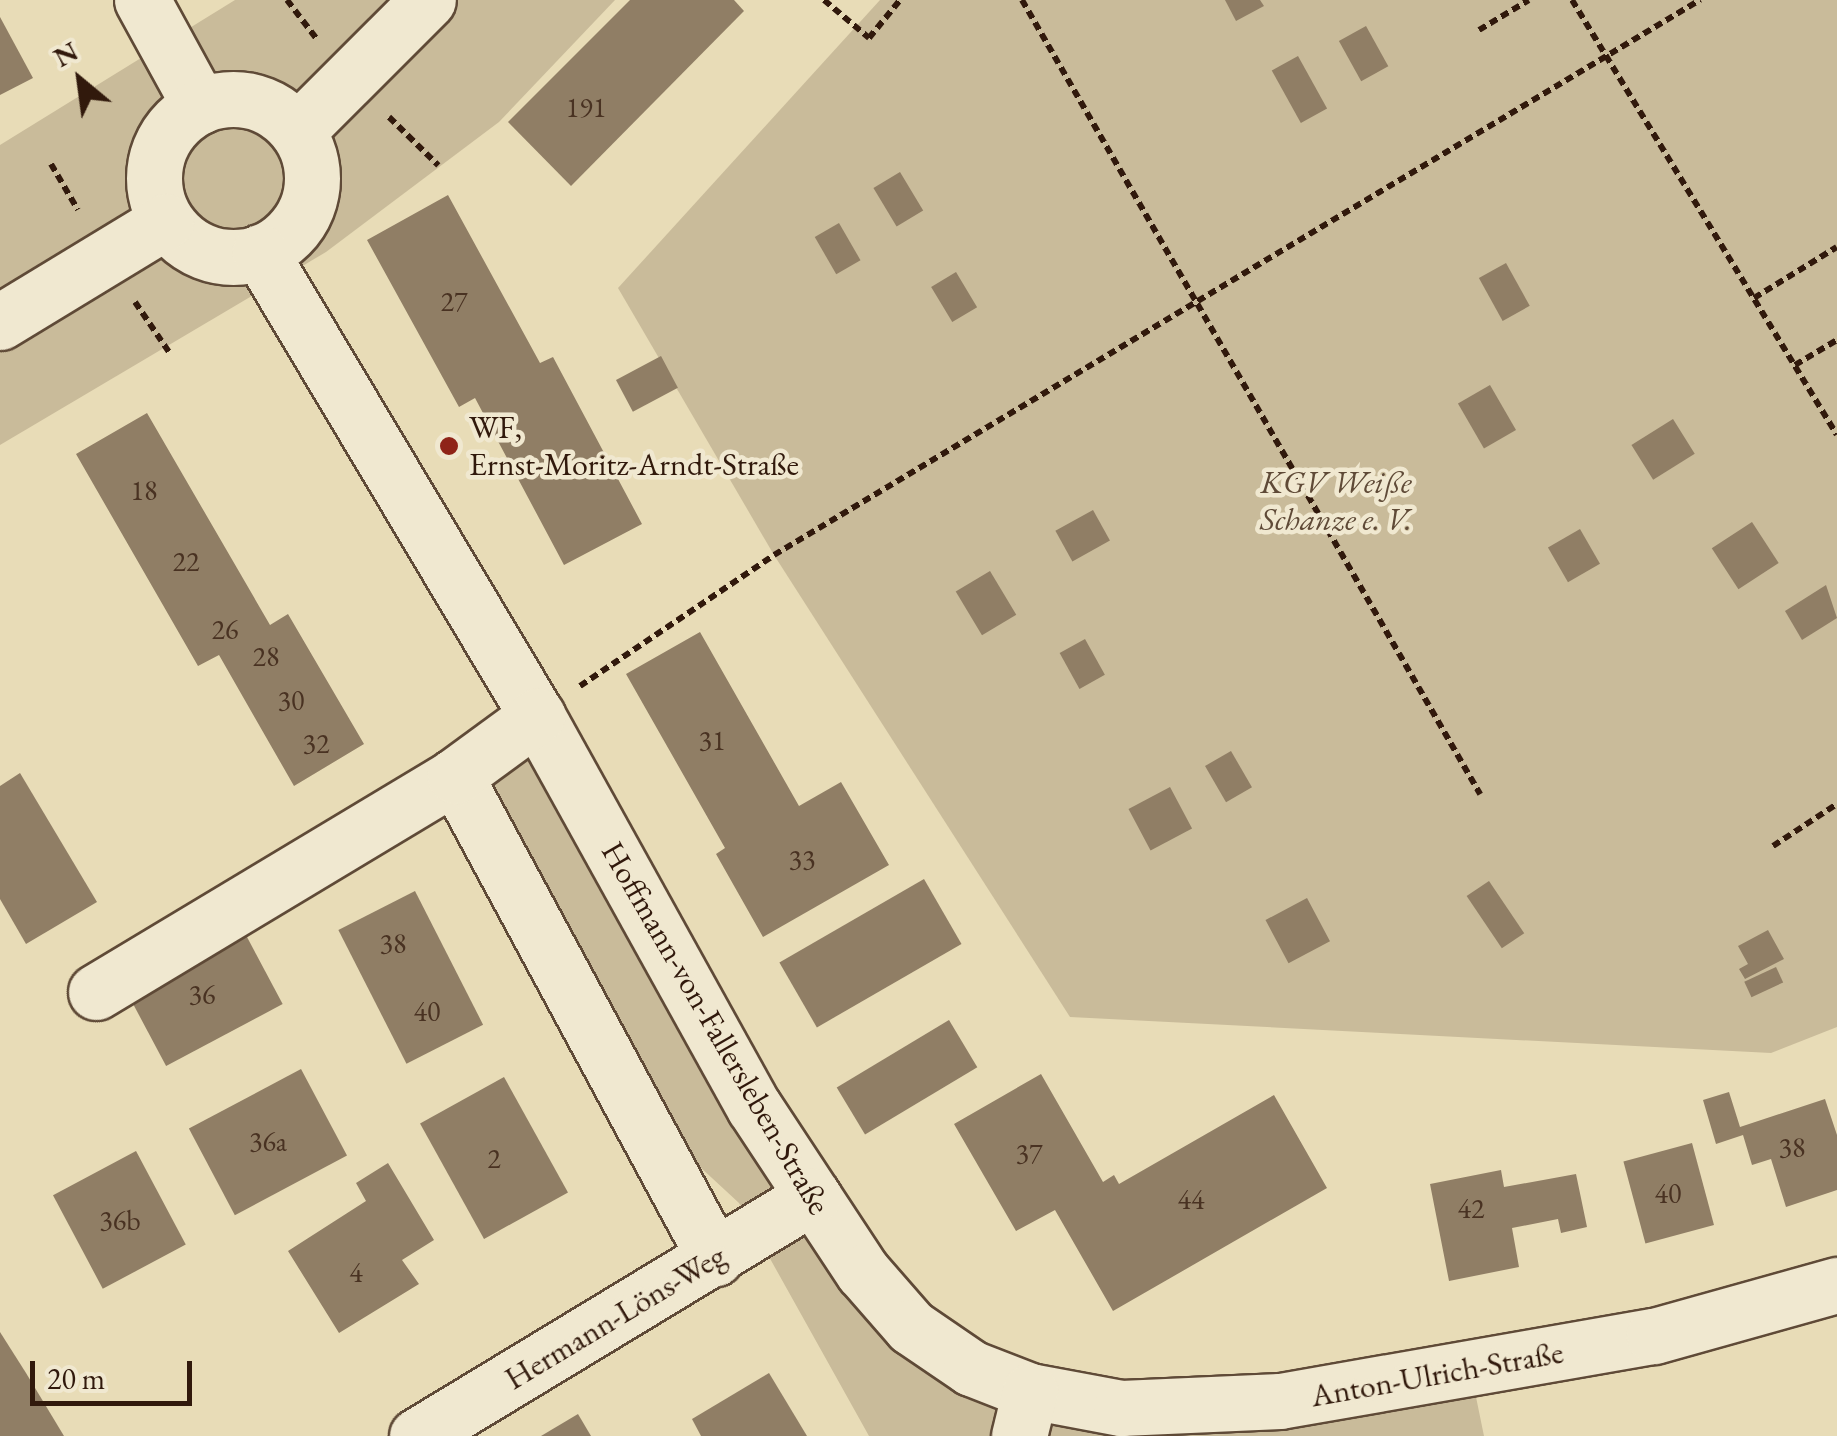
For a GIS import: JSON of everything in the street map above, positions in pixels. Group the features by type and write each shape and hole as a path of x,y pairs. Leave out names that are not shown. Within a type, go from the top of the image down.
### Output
{"street":[{"path":"142,0 200,106"},
{"path":"297,131 428,0"},
{"path":"221,99 263,104 297,131 312,169 306,210 279,243 260,252 208,253 166,221 153,178 157,156 166,135 200,106 221,99"},
{"path":"0,322 166,221"},
{"name":"Hoffmann-von-Fallersleben-Straße","path":"260,252 537,716 754,1107 863,1272 912,1326 1024,1413"},
{"path":"96,992 455,776 537,716"},
{"path":"455,776 714,1258"},
{"name":"Hermann-Löns-Weg","path":"417,1436 813,1196"},
{"name":"Anton-Ulrich-Straße","path":"1024,1413 1280,1401 1654,1336 1837,1285"}],"path":[{"path":"287,0 323,48"},
{"path":"824,0 869,38 900,0"},
{"path":"1022,0 1480,794"},
{"path":"1479,30 1529,0"},
{"path":"1572,0 1608,52 1837,435"},
{"path":"537,716 774,555 1700,0"},
{"path":"379,107 438,165"},
{"path":"51,164 86,222"},
{"path":"1754,298 1837,247"},
{"path":"126,288 169,352"},
{"path":"1795,365 1837,340"},
{"path":"1773,846 1837,804"}],"green space":[{"path":"235,0 615,0 499,122 326,252 0,445 0,145"},
{"name":"KGV Weiße Schanze e. V.","path":"880,0 1837,0 1837,1027 1771,1053 1070,1017 774,555 618,288"},
{"path":"530,754 894,1348 946,1385 1021,1419 1114,1433 1232,1429 1476,1397 1484,1436 869,1436 739,1203 699,1166 486,779"}],"building":[{"path":"630,0 734,0 744,11 571,186 508,122"},
{"path":"1225,0 1260,0 1264,6 1236,21"},
{"path":"0,17 33,78 0,95"},
{"path":"1366,26 1388,66 1361,81 1339,41"},
{"path":"1298,56 1327,108 1301,123 1272,71"},
{"path":"900,172 923,211 897,227 873,188"},
{"path":"448,195 540,363 553,357 642,524 564,565 475,398 459,407 367,240"},
{"path":"839,223 860,260 836,274 815,237"},
{"path":"1506,263 1530,306 1503,321 1479,278"},
{"path":"956,272 977,307 952,322 931,287"},
{"path":"661,356 678,388 633,412 616,380"},
{"path":"1490,385 1516,430 1484,449 1458,404"},
{"path":"147,413 270,625 288,614 364,744 294,786 219,655 198,666 76,454"},
{"path":"1673,419 1695,454 1653,480 1631,445"},
{"path":"1093,510 1110,541 1072,561 1055,531"},
{"path":"1752,522 1779,563 1738,589 1712,548"},
{"path":"1580,529 1600,564 1568,582 1548,548"},
{"path":"990,571 1016,615 982,635 956,592"},
{"path":"1826,585 1837,618 1802,640 1785,611"},
{"path":"700,632 799,806 841,782 889,865 763,937 716,854 725,848 626,674"},
{"path":"1085,639 1105,675 1080,689 1060,653"},
{"path":"1231,751 1252,787 1226,802 1205,766"},
{"path":"20,773 97,902 26,944 0,899 0,786"},
{"path":"1170,787 1192,828 1151,851 1129,809"},
{"path":"924,879 962,944 817,1027 779,962"},
{"path":"1489,881 1524,933 1502,948 1467,896"},
{"path":"415,891 483,1025 406,1064 338,930"},
{"path":"1307,898 1330,941 1289,963 1266,920"},
{"path":"239,922 283,1004 166,1066 122,984"},
{"path":"1768,930 1784,959 1745,979 1739,969 1748,964 1738,946"},
{"path":"1776,967 1783,982 1751,997 1744,982"},
{"path":"949,1020 977,1067 865,1135 837,1087"},
{"path":"301,1069 347,1156 235,1215 189,1129"},
{"path":"1041,1074 1103,1182 1114,1175 1119,1184 1274,1095 1327,1188 1113,1311 1055,1210 1016,1231 954,1124"},
{"path":"504,1077 568,1192 484,1239 420,1124"},
{"path":"1729,1092 1740,1127 1825,1099 1837,1135 1837,1190 1786,1207 1771,1159 1752,1165 1743,1135 1716,1144 1703,1100"},
{"path":"1692,1143 1714,1225 1645,1243 1623,1161"},
{"path":"136,1151 186,1245 103,1289 53,1195"},
{"path":"388,1163 434,1240 402,1260 419,1284 339,1333 288,1251 366,1201 356,1183"},
{"path":"1501,1170 1504,1187 1576,1174 1587,1227 1561,1233 1558,1219 1512,1228 1519,1267 1449,1281 1430,1184"},
{"path":"0,1332 26,1373 64,1436 0,1436"},
{"path":"769,1373 807,1436 701,1436 692,1419"},
{"path":"578,1414 591,1436 541,1436"}],"place":[{"name":"WF, Ernst-Moritz-Arndt-Straße","path":"449,446"}]}
